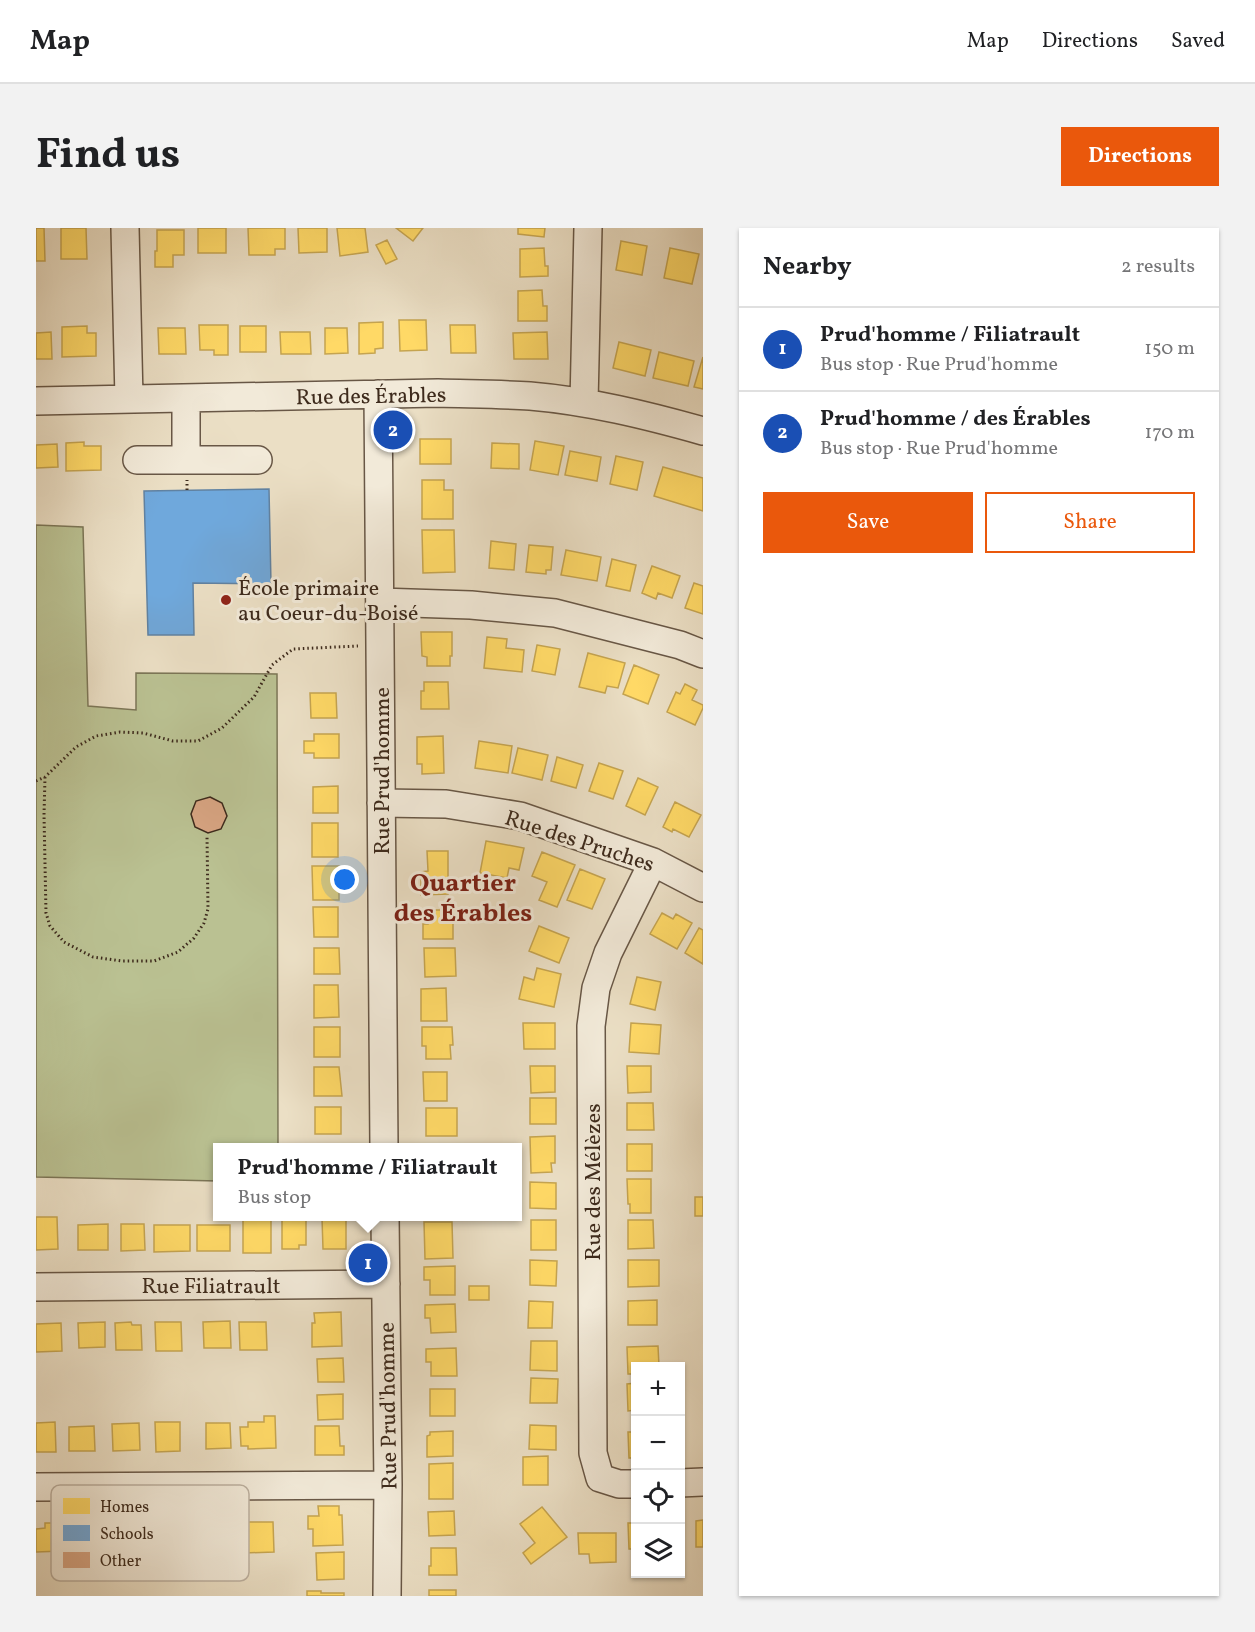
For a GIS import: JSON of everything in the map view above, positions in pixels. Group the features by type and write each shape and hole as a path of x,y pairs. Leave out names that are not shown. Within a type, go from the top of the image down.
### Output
{"street":[{"path":"125,228 129,399"},
{"path":"584,403 588,228"},
{"name":"Rue des Érables","path":"36,401 438,393 490,394 532,396 584,403 644,414 703,431"},
{"name":"Rue Prud'homme","path":"378,394 384,1143"},
{"path":"186,398 186,460"},
{"path":"137,460 258,460"},
{"path":"380,602 471,605 555,613 680,645 703,654"},
{"name":"Rue des Pruches","path":"381,802 446,804 520,816 652,862 703,888"},
{"name":"Rue des Mélèzes","path":"631,1484 619,1484 600,1478 593,1453 591,1026 596,987 608,953 652,862"},
{"name":"Rue Prud'homme","path":"385,1221 387,1596"},
{"name":"Rue Filiatrault","path":"36,1287 386,1284"},
{"path":"685,1483 703,1482"},
{"path":"249,1486 388,1485"},
{"path":"36,1487 51,1487"}],"path":[{"path":"36,781 45,777 76,747 96,736 120,732 143,733 173,741 198,741 222,728 254,697 272,665 293,649 380,646"},
{"path":"45,777 46,913 50,926 64,942 93,957 122,961 154,961 178,952 194,938 204,923 208,909 207,836"}],"green space":[{"path":"36,525 83,527 88,706 136,710 136,673 277,674 278,1143 213,1143 213,1181 36,1177"}],"building: Homes":[{"path":"36,228 44,228 45,261 36,261"},
{"path":"61,228 86,228 87,259 61,259"},
{"path":"198,228 226,228 226,253 198,253"},
{"path":"248,228 285,228 285,249 275,249 275,255 249,255"},
{"path":"298,228 327,228 327,252 299,253"},
{"path":"337,228 365,228 368,252 340,256"},
{"path":"396,228 423,228 413,241"},
{"path":"518,228 545,228 544,237 518,234"},
{"path":"157,230 184,230 184,255 173,255 173,267 155,267"},
{"path":"387,240 397,259 386,264 376,245"},
{"path":"621,241 647,246 642,275 616,270"},
{"path":"544,248 548,276 520,277 520,249"},
{"path":"670,248 699,254 692,284 664,278"},
{"path":"542,290 543,306 547,306 547,321 518,321 518,291"},
{"path":"399,320 426,320 427,350 400,351"},
{"path":"383,322 383,348 375,349 375,353 359,354 359,323"},
{"path":"199,325 228,325 228,355 214,355 214,350 200,350"},
{"path":"450,325 475,325 476,353 451,353"},
{"path":"87,326 87,333 96,333 96,356 62,357 62,327"},
{"path":"240,326 266,326 266,352 240,352"},
{"path":"158,328 185,328 186,354 159,354"},
{"path":"325,328 347,328 348,353 325,354"},
{"path":"51,332 52,359 36,359 36,333"},
{"path":"280,332 310,332 311,354 281,354"},
{"path":"547,332 548,359 514,359 513,333"},
{"path":"619,342 651,350 645,376 613,368"},
{"path":"659,352 694,361 688,386 653,378"},
{"path":"703,357 703,389 694,387"},
{"path":"420,439 451,439 451,464 420,464"},
{"path":"535,441 564,446 558,475 530,470"},
{"path":"84,442 84,446 101,446 101,470 66,471 66,443"},
{"path":"492,443 519,444 519,469 491,468"},
{"path":"57,444 58,467 36,468 36,445"},
{"path":"570,451 601,457 597,481 565,475"},
{"path":"616,456 643,462 637,490 610,484"},
{"path":"663,467 703,478 703,511 654,496"},
{"path":"422,480 444,480 444,490 453,490 453,519 422,519"},
{"path":"422,530 454,530 455,572 423,573"},
{"path":"491,541 516,544 514,570 489,568"},
{"path":"529,545 553,547 551,570 546,570 546,574 526,572"},
{"path":"566,550 601,557 597,581 561,575"},
{"path":"612,559 636,565 630,591 606,586"},
{"path":"652,566 680,576 672,598 658,593 656,599 642,593"},
{"path":"694,583 703,586 703,614 685,608"},
{"path":"421,632 452,632 450,666 427,666 427,657 422,656"},
{"path":"487,637 507,639 506,648 524,650 522,672 484,668"},
{"path":"537,645 560,649 555,675 532,671"},
{"path":"588,653 625,663 618,688 607,686 605,693 579,687"},
{"path":"634,665 659,675 648,704 623,694"},
{"path":"424,682 448,682 449,709 421,709 421,691 424,691"},
{"path":"685,684 697,690 692,700 703,705 695,725 667,712 676,692 680,694"},
{"path":"310,693 336,693 337,718 311,718"},
{"path":"314,734 339,734 339,758 314,758 314,753 304,753 304,741 314,741"},
{"path":"443,736 444,773 422,774 422,764 417,764 417,737"},
{"path":"479,741 512,746 508,773 475,768"},
{"path":"518,748 548,755 542,780 512,773"},
{"path":"557,757 583,765 576,788 551,781"},
{"path":"599,763 623,771 613,799 589,791"},
{"path":"638,778 658,787 645,815 626,806"},
{"path":"338,786 338,813 313,813 313,787"},
{"path":"675,802 701,815 689,837 663,827"},
{"path":"312,823 338,823 338,857 312,857"},
{"path":"486,841 524,848 519,870 509,868 507,878 480,873"},
{"path":"427,851 448,851 448,894 421,895 421,872 428,871"},
{"path":"542,852 575,865 557,907 539,900 547,882 532,876"},
{"path":"312,866 339,866 339,900 313,900"},
{"path":"580,869 605,879 592,909 567,900"},
{"path":"313,907 338,907 338,937 314,937"},
{"path":"428,910 453,910 453,939 423,939 423,924 428,924"},
{"path":"662,913 673,919 676,914 692,923 677,949 650,934"},
{"path":"539,926 569,938 559,963 529,951"},
{"path":"699,928 703,930 703,964 685,953"},
{"path":"314,948 339,948 340,974 314,974"},
{"path":"424,948 455,948 456,976 425,977"},
{"path":"537,968 561,974 554,1007 519,999 524,977 534,980"},
{"path":"637,977 661,982 655,1010 630,1004"},
{"path":"314,985 338,985 339,1017 314,1018"},
{"path":"446,988 447,1021 421,1021 421,989"},
{"path":"523,1023 555,1023 555,1049 524,1049"},
{"path":"631,1023 661,1025 659,1054 629,1052"},
{"path":"314,1027 340,1027 340,1057 314,1057"},
{"path":"422,1027 452,1027 451,1059 426,1059 426,1046 422,1046"},
{"path":"530,1066 555,1066 555,1092 531,1093"},
{"path":"627,1066 651,1066 651,1092 628,1093"},
{"path":"314,1067 339,1067 342,1096 314,1096"},
{"path":"423,1072 447,1072 447,1101 424,1101"},
{"path":"530,1098 556,1098 556,1124 530,1124"},
{"path":"627,1103 653,1103 654,1130 627,1130"},
{"path":"315,1107 341,1107 341,1134 315,1134"},
{"path":"426,1108 457,1108 457,1136 426,1136"},
{"path":"555,1136 555,1163 551,1163 552,1172 531,1173 530,1137"},
{"path":"627,1144 652,1144 652,1171 627,1171"},
{"path":"627,1179 651,1179 651,1213 630,1213"},
{"path":"530,1182 556,1183 556,1209 530,1208"},
{"path":"695,1197 703,1197 703,1216 695,1216"},
{"path":"36,1217 57,1217 58,1249 36,1250"},
{"path":"531,1220 556,1220 556,1250 531,1250"},
{"path":"628,1220 653,1220 654,1248 628,1249"},
{"path":"243,1221 271,1221 271,1253 243,1253"},
{"path":"282,1221 306,1221 306,1245 299,1245 299,1249 282,1249"},
{"path":"322,1221 346,1221 346,1249 323,1249"},
{"path":"424,1222 452,1222 453,1258 425,1259"},
{"path":"108,1224 108,1250 78,1250 78,1225"},
{"path":"121,1224 144,1224 145,1250 121,1251"},
{"path":"154,1225 190,1225 190,1251 154,1252"},
{"path":"197,1225 230,1225 230,1251 197,1251"},
{"path":"530,1260 557,1261 556,1286 530,1285"},
{"path":"628,1260 659,1260 659,1286 628,1287"},
{"path":"455,1266 455,1295 430,1295 430,1280 424,1280 424,1267"},
{"path":"469,1286 489,1286 489,1300 469,1300"},
{"path":"657,1300 657,1325 628,1325 628,1301"},
{"path":"529,1301 553,1302 552,1328 528,1328"},
{"path":"455,1304 456,1332 431,1333 430,1318 425,1318 425,1305"},
{"path":"341,1312 342,1346 312,1347 314,1313"},
{"path":"230,1321 231,1348 204,1348 203,1322"},
{"path":"105,1322 105,1347 79,1348 78,1323"},
{"path":"131,1322 132,1325 141,1325 142,1350 116,1350 115,1323"},
{"path":"155,1322 181,1322 182,1351 156,1351"},
{"path":"239,1322 266,1322 267,1350 240,1350"},
{"path":"61,1323 62,1351 36,1352 36,1324"},
{"path":"531,1341 557,1341 557,1371 530,1370"},
{"path":"658,1346 659,1362 631,1362 631,1374 628,1374 627,1347"},
{"path":"456,1348 457,1376 431,1376 431,1362 426,1362 426,1349"},
{"path":"343,1358 344,1382 318,1382 317,1359"},
{"path":"531,1378 558,1379 557,1403 530,1403"},
{"path":"627,1384 631,1384 631,1411 628,1411"},
{"path":"430,1389 455,1389 455,1416 430,1416"},
{"path":"343,1394 343,1419 318,1420 317,1395"},
{"path":"264,1416 275,1416 276,1448 248,1449 248,1446 241,1446 240,1427 248,1427 248,1422 264,1422"},
{"path":"55,1422 56,1452 36,1452 36,1423"},
{"path":"155,1422 180,1422 180,1451 156,1452"},
{"path":"139,1423 140,1450 113,1451 112,1424"},
{"path":"206,1423 230,1423 231,1448 206,1449"},
{"path":"530,1425 556,1426 556,1450 529,1449"},
{"path":"94,1426 95,1451 69,1451 69,1427"},
{"path":"315,1426 339,1426 340,1446 344,1446 344,1455 315,1455"},
{"path":"453,1431 453,1456 427,1457 427,1436 430,1432"},
{"path":"628,1432 631,1432 631,1458 629,1458"},
{"path":"548,1456 548,1485 523,1485 523,1457"},
{"path":"453,1463 453,1499 429,1499 429,1464"},
{"path":"318,1506 339,1506 339,1515 342,1515 343,1545 313,1546 313,1529 308,1529 308,1516 319,1516"},
{"path":"542,1507 567,1537 531,1564 523,1553 535,1543 520,1524"},
{"path":"454,1511 455,1535 429,1536 428,1512"},
{"path":"703,1520 703,1547 696,1547 696,1521"},
{"path":"249,1522 273,1522 274,1552 249,1553"},
{"path":"45,1523 51,1523 51,1551 36,1552 36,1529 45,1528"},
{"path":"628,1523 631,1523 631,1549 629,1549"},
{"path":"578,1533 616,1533 616,1562 590,1563 589,1554 579,1554"},
{"path":"431,1548 456,1548 457,1575 429,1575"},
{"path":"344,1552 344,1579 317,1580 316,1553"},
{"path":"429,1590 456,1590 456,1596 429,1596"},
{"path":"307,1591 344,1593 344,1596 307,1596"}],"building: Schools":[{"path":"269,489 271,584 193,583 194,635 148,635 144,491"}],"building: Other":[{"path":"210,797 222,803 227,816 221,829 208,833 195,827 191,814 196,801"}],"place":[{"name":"Prud'homme / des Érables","path":"393,430"},
{"name":"École primaire au Coeur‑du‑Boisé","path":"226,600"},
{"name":"Prud'homme / Filiatrault","path":"368,1263"}],"district":[{"name":"Quartier des Érables","path":"463,897"}]}
